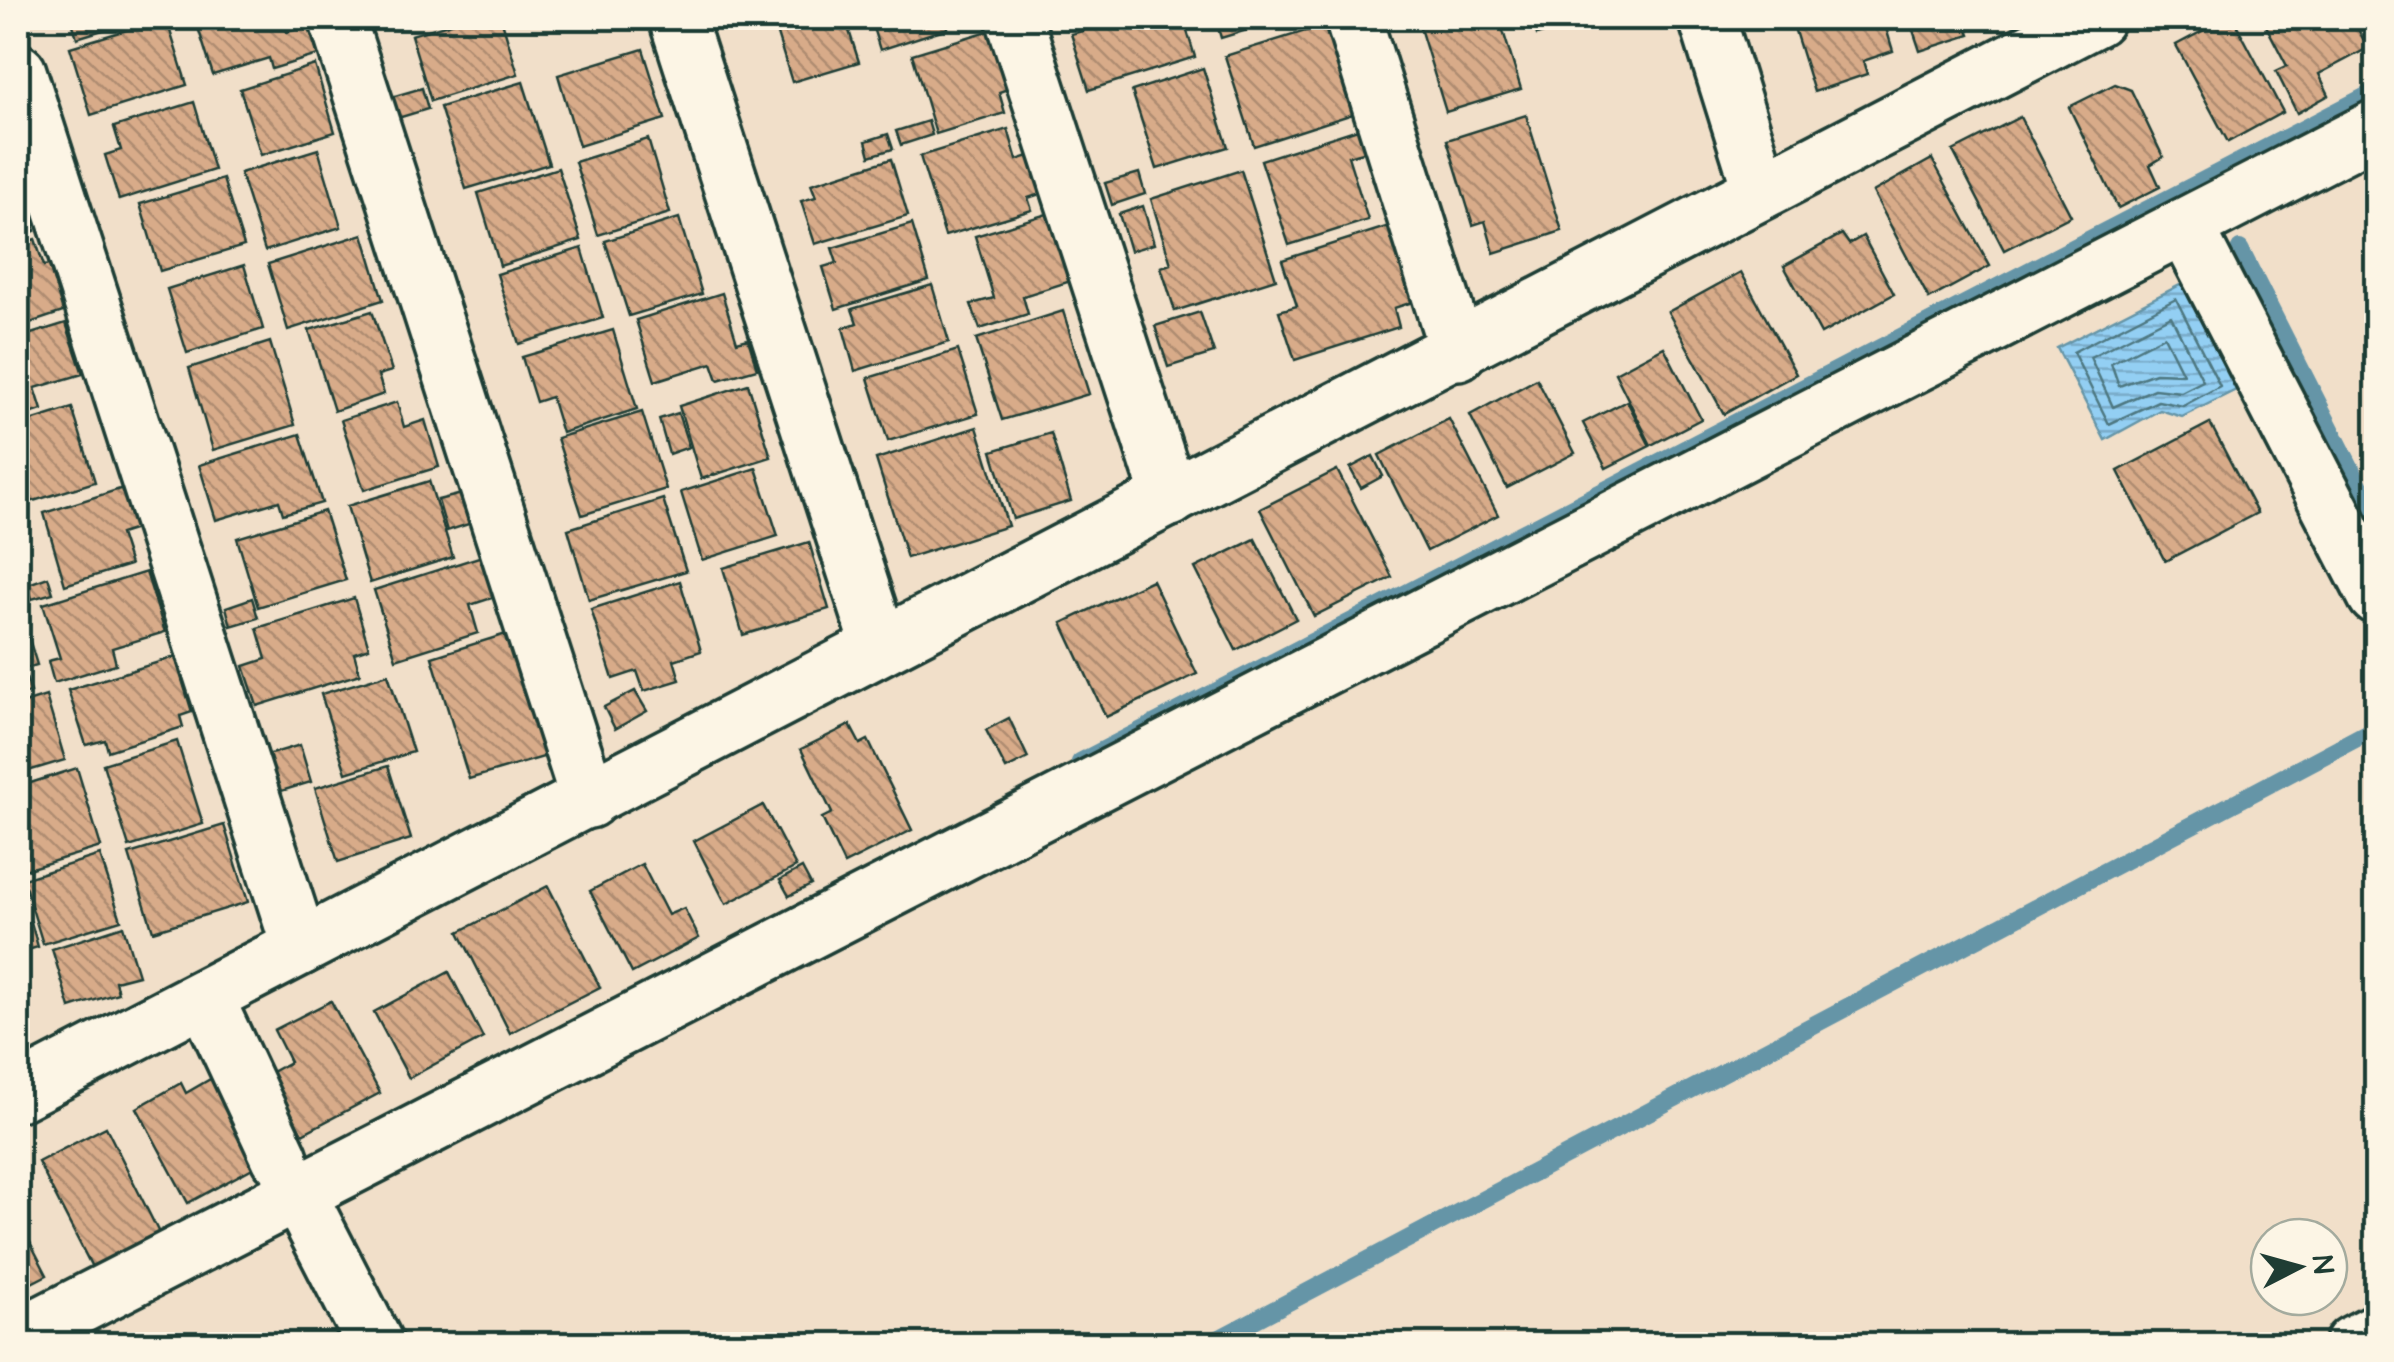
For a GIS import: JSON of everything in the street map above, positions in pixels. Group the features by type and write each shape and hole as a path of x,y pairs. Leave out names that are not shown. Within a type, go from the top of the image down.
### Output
{"street":[{"path":"337,18 589,800"},
{"path":"677,18 880,646"},
{"path":"1014,18 1170,498"},
{"path":"1352,18 1458,352"},
{"path":"1707,18 1761,192"},
{"path":"18,1094 880,646 1458,352 2082,21"},
{"path":"18,72 300,946"},
{"path":"18,1337 288,1175 2186,228 2376,128"},
{"path":"2186,228 2376,596"},
{"path":"205,998 288,1175 375,1344"},
{"path":"2353,1344 2376,1332"}],"water":[{"path":"2182,284 2236,390 2182,417 2160,410 2105,440 2057,348"}],"building":[{"path":"71,18 142,18 77,38"},
{"path":"166,18 187,85 91,115 70,47"},
{"path":"195,18 283,18 287,32 309,26 318,55 272,69 269,58 213,75"},
{"path":"468,18 501,18 518,74 431,101 411,35"},
{"path":"772,18 845,18 859,62 792,82"},
{"path":"870,18 945,18 948,28 880,50"},
{"path":"1078,18 1183,18 1195,57 1089,90 1071,34 1083,31"},
{"path":"1215,18 1287,18 1221,38"},
{"path":"1417,18 1499,18 1521,89 1446,112"},
{"path":"1532,18 1592,18 1537,35"},
{"path":"1791,18 1883,18 1893,51 1863,61 1867,74 1814,92"},
{"path":"1909,18 1964,18 1970,35 1920,51"},
{"path":"2233,18 2283,112 2228,142 2176,45"},
{"path":"2262,18 2352,18 2368,48 2319,74 2329,95 2297,113 2276,71 2287,66"},
{"path":"1328,24 1356,113 1254,146 1225,56"},
{"path":"991,30 1008,89 999,92 1005,113 936,134 912,54"},
{"path":"643,49 665,119 579,146 558,75"},
{"path":"315,65 335,132 261,155 240,89"},
{"path":"1203,68 1228,147 1157,169 1132,91"},
{"path":"523,82 549,164 466,189 440,107"},
{"path":"2115,84 2131,90 2163,157 2150,165 2160,187 2118,208 2069,107"},
{"path":"422,88 428,109 398,118 391,97"},
{"path":"194,102 214,170 119,200 105,155 121,150 114,127"},
{"path":"1526,115 1562,231 1494,253 1485,221 1473,225 1447,140"},
{"path":"2020,117 2071,216 2004,250 1953,151"},
{"path":"928,121 932,135 901,145 896,131"},
{"path":"1364,127 1371,150 1348,156 1368,220 1289,245 1261,160"},
{"path":"1008,129 1017,160 1035,154 1046,192 1028,198 1032,210 945,236 920,156"},
{"path":"888,134 893,149 870,156 866,141"},
{"path":"648,139 670,213 598,235 575,162"},
{"path":"318,149 341,227 265,251 240,173"},
{"path":"891,159 908,216 815,244 801,201 816,197 811,184"},
{"path":"1932,159 1990,266 1929,299 1873,192"},
{"path":"558,168 581,240 500,266 478,193"},
{"path":"1241,170 1276,279 1175,311 1161,267 1171,264 1151,199"},
{"path":"18,173 35,231 18,237"},
{"path":"1139,173 1145,194 1112,205 1105,183"},
{"path":"223,179 244,246 160,271 140,204"},
{"path":"1143,206 1154,244 1130,251 1119,214"},
{"path":"1050,213 1071,281 1023,296 1028,314 980,329 971,304 994,298 975,236"},
{"path":"679,218 702,294 629,316 605,241"},
{"path":"912,224 929,280 836,309 823,267 837,263 832,248"},
{"path":"1389,226 1413,302 1394,308 1399,327 1295,360 1279,311 1297,306 1282,260"},
{"path":"363,234 383,300 288,330 268,264"},
{"path":"1842,234 1849,244 1863,236 1894,294 1821,334 1784,266"},
{"path":"35,239 44,266 49,265 63,312 18,327 18,245"},
{"path":"582,248 603,318 519,344 497,274"},
{"path":"244,265 263,329 187,353 167,289"},
{"path":"1741,272 1796,374 1724,414 1668,312"},
{"path":"932,285 949,342 855,371 843,328 857,323 852,309"},
{"path":"722,293 737,342 748,339 757,369 718,380 712,363 655,381 636,320"},
{"path":"372,311 392,371 378,375 384,394 334,411 309,330"},
{"path":"1063,311 1089,394 1002,420 976,339"},
{"path":"1200,312 1214,353 1168,367 1155,326"},
{"path":"66,323 83,374 35,388 42,410 18,418 18,338"},
{"path":"613,330 637,409 562,433 551,397 536,402 522,357"},
{"path":"270,342 295,425 213,450 189,368"},
{"path":"1664,347 1701,419 1651,445 1615,373"},
{"path":"958,350 978,414 888,441 868,378"},
{"path":"1537,379 1575,453 1507,488 1470,415"},
{"path":"748,384 771,457 701,479 679,406"},
{"path":"1627,401 1650,446 1606,468 1583,423"},
{"path":"397,402 404,427 425,420 439,467 364,490 341,420"},
{"path":"72,408 95,482 24,504 18,481 18,425"},
{"path":"642,412 666,489 582,515 557,438"},
{"path":"678,413 689,447 669,454 659,419"},
{"path":"1449,419 1498,515 1427,551 1379,455"},
{"path":"2210,423 2257,513 2165,561 2118,471"},
{"path":"977,427 1008,526 907,558 876,459"},
{"path":"1051,433 1071,501 1013,519 992,451"},
{"path":"300,434 322,503 283,514 279,501 216,520 199,465"},
{"path":"1373,456 1383,476 1361,488 1350,468"},
{"path":"756,468 778,536 702,560 681,492"},
{"path":"1337,470 1392,577 1314,616 1260,509"},
{"path":"429,481 453,557 370,583 347,506"},
{"path":"123,488 136,529 120,534 130,565 65,585 44,513"},
{"path":"466,493 475,522 447,531 438,500"},
{"path":"663,499 686,571 589,600 568,529"},
{"path":"324,511 346,580 258,607 237,538"},
{"path":"1255,539 1296,619 1236,650 1195,568"},
{"path":"809,542 829,609 743,635 723,568"},
{"path":"482,556 495,597 470,605 478,633 396,659 374,590"},
{"path":"146,572 165,632 112,648 116,664 54,683 48,661 60,658 43,604"},
{"path":"48,577 53,593 32,599 28,584"},
{"path":"1152,580 1197,674 1106,717 1062,623"},
{"path":"680,581 701,651 674,660 680,680 644,691 637,671 613,679 591,609"},
{"path":"252,598 258,618 231,626 226,607"},
{"path":"354,598 369,648 354,653 360,674 257,706 244,666 266,659 257,628"},
{"path":"20,609 37,665 23,669 31,692 18,696"},
{"path":"509,633 547,756 469,779 432,657"},
{"path":"175,657 192,712 180,716 183,727 108,751 105,740 86,745 68,690"},
{"path":"388,674 413,752 346,773 321,694"},
{"path":"635,691 647,711 615,729 604,707"},
{"path":"46,696 65,760 18,774 18,705"},
{"path":"1009,718 1028,758 1006,769 986,730"},
{"path":"850,725 860,744 868,740 912,830 844,864 822,818 832,813 801,749"},
{"path":"177,741 203,824 129,847 103,764"},
{"path":"300,745 311,782 278,792 267,755"},
{"path":"388,766 411,839 338,862 315,788"},
{"path":"77,768 101,847 18,872 18,787"},
{"path":"763,805 796,867 726,904 694,841"},
{"path":"224,825 248,902 153,931 129,854"},
{"path":"100,855 121,920 43,944 23,879"},
{"path":"642,864 668,915 684,908 699,938 632,973 590,891"},
{"path":"802,868 811,885 789,896 780,880"},
{"path":"548,886 600,987 510,1033 459,932"},
{"path":"31,922 38,947 18,953 18,926"},
{"path":"123,926 138,975 115,981 118,993 70,1008 52,949"},
{"path":"449,972 483,1038 409,1078 374,1012"},
{"path":"331,1001 380,1093 302,1134 270,1073 290,1062 274,1030"},
{"path":"212,1078 258,1165 188,1203 137,1108 181,1083 186,1093"},
{"path":"106,1127 160,1235 93,1269 38,1162"},
{"path":"18,1219 47,1275 18,1290"}],"waterway":[{"path":"1080,762 2376,91"},
{"path":"2240,249 2376,518"},
{"path":"1209,1344 2376,728"}]}
